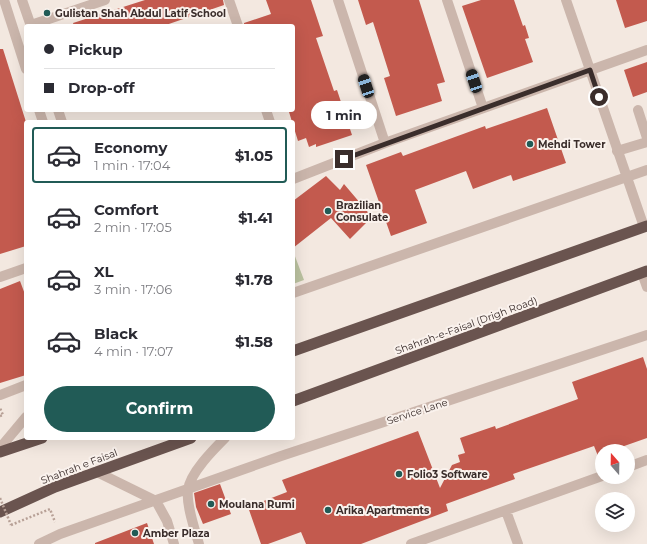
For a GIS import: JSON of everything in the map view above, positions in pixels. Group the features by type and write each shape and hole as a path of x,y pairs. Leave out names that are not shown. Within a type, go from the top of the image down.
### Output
{"highway":[{"path":"295,350 645,227"},
{"name":"Shahrah-e-Faisal (Drigh Road)","path":"295,400 645,272"},
{"path":"0,452 36,440"},
{"name":"Shahrah e Faisal","path":"0,512 55,487 185,440"}],"street":[{"path":"4,0 24,62"},
{"path":"22,0 30,24"},
{"path":"37,24 105,0"},
{"path":"229,0 237,24"},
{"path":"338,0 385,143"},
{"path":"447,0 483,108"},
{"path":"566,0 626,178 645,227"},
{"path":"295,178 385,143 647,50"},
{"path":"638,110 647,138"},
{"path":"617,151 647,142"},
{"path":"295,292 647,170"},
{"path":"0,277 24,269"},
{"path":"645,272 647,287"},
{"name":"Service Lane","path":"39,544 60,534 281,456 647,335"},
{"path":"0,395 24,386"},
{"path":"0,448 24,419"},
{"path":"200,544 191,514 188,490 195,472 223,440"},
{"path":"635,464 647,460"},
{"path":"97,472 156,500 167,521 174,544"},
{"path":"412,544 595,479"},
{"path":"506,511 518,544"}],"path":[{"path":"0,406 3,415 0,416"},
{"path":"0,498 11,525 50,509"}],"green space":[{"path":"295,256 304,280 295,283"}],"building":[{"path":"145,0 223,0 224,5 169,24 73,23"},
{"path":"266,0 311,0 323,36 316,38 334,91 337,90 352,135 316,147 316,144 309,147 306,138 298,141 295,131 295,120 291,120 289,112 295,112 295,24 244,24 271,14"},
{"path":"358,0 419,0 445,82 437,84 442,101 396,116 384,78 390,76 373,22 366,25"},
{"path":"481,0 514,0 529,38 525,39 533,62 487,78 462,6"},
{"path":"616,0 647,0 647,21 625,28"},
{"path":"0,49 3,49 25,120 24,120 24,247 0,254"},
{"path":"647,62 647,92 633,97 624,70"},
{"path":"547,108 566,163 513,181 511,175 473,189 466,171 415,190 427,223 391,236 366,165 401,152 403,156 485,126 486,129"},
{"name":"Brazilian Consulate","path":"326,176 340,190 344,184 372,217 350,239 331,218 295,246 295,199"},
{"path":"20,281 24,292 24,376 0,383 0,289"},
{"path":"643,357 647,369 647,438 630,444 595,444 595,448 594,446 513,474 515,479 446,504 448,511 361,544 306,544 301,532 268,544 261,544 248,507 287,492 282,480 418,431 440,488 452,465 460,462 458,455 465,453 460,438 495,426 496,429 578,399 572,382"},
{"name":"Moulana Rumi","path":"220,484 231,514 203,524 196,507 194,493"},
{"name":"Amber Plaza","path":"147,523 154,544 95,544 95,543"}],"place":[{"name":"Gulistan Shah Abdul Latif School","path":"47,13"},
{"name":"Mehdi Tower","path":"530,144"},
{"name":"Brazilian Consulate","path":"328,211"},
{"name":"Folio3 Software","path":"399,474"},
{"name":"Moulana Rumi","path":"211,504"},
{"name":"Arika Apartments","path":"328,510"},
{"name":"Amber Plaza","path":"135,533"}],"route":[{"path":"344,159 590,70 599,97"}]}
